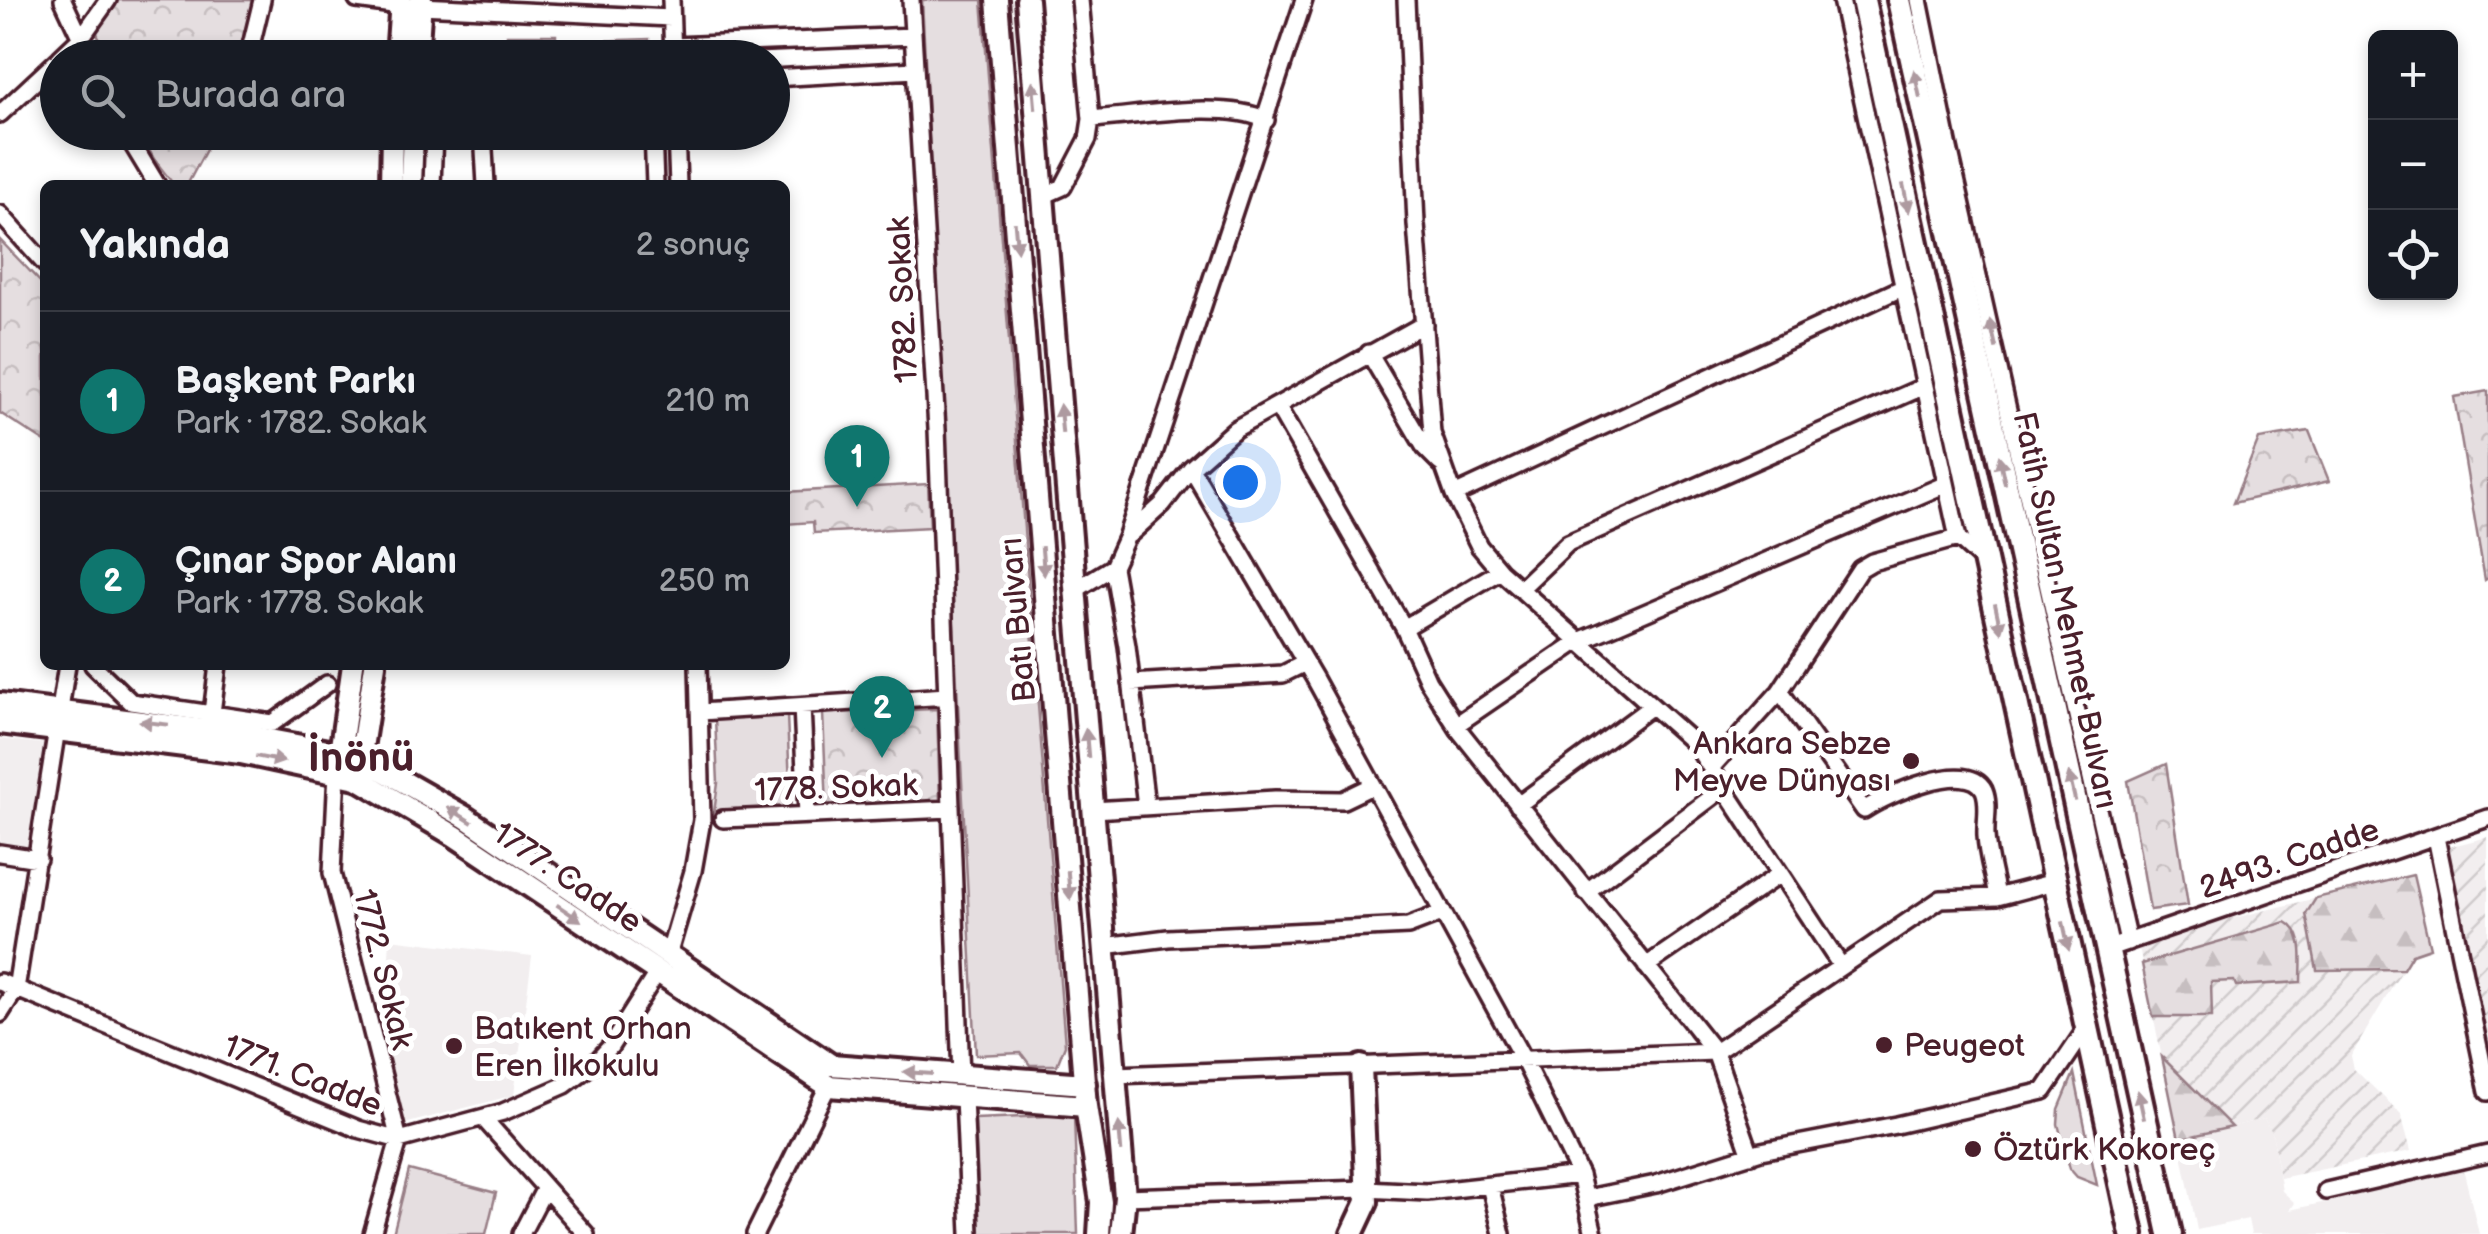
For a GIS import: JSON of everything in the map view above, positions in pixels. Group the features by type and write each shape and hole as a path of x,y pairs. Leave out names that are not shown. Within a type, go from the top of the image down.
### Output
{"highway":[{"name":"Fatih Sultan Mehmet Bulvarı","path":"1863,0 2132,1234"},
{"name":"Fatih Sultan Mehmet Bulvarı","path":"1899,0 2118,945 2170,1234"}],"main road":[{"name":"Batı Bulvarı","path":"997,0 1086,1095 1101,1202 1099,1234"},
{"name":"Batı Bulvarı","path":"1026,0 1125,1197 1122,1234"},
{"path":"401,40 410,3"},
{"path":"410,3 415,40"},
{"path":"391,180 392,150"},
{"path":"411,180 412,150"},
{"path":"349,765 353,670"},
{"path":"349,765 374,670"},
{"name":"1777. Cadde","path":"0,704 61,721 241,753 349,765"},
{"name":"1777. Cadde","path":"0,724 211,722 349,765 662,964 830,1065 962,1086"},
{"name":"1777. Cadde","path":"662,964 828,1086 962,1086 1086,1095"},
{"path":"1352,1234 1366,1202 1360,1066"}],"street":[{"path":"63,0 82,38 108,0"},
{"path":"252,40 262,0"},
{"path":"356,0 524,6 672,18"},
{"path":"671,0 673,40"},
{"name":"1782. Sokak","path":"911,0 937,429 970,1234"},
{"path":"1042,196 1063,187 1088,139 1090,119 1080,0"},
{"path":"1146,806 1132,683 1113,568 1304,0"},
{"path":"1406,0 1432,433 1454,495 1479,546 1500,572 1694,744 1841,966"},
{"path":"1841,0 1944,485 1958,538 1986,563"},
{"path":"1920,0 2118,945"},
{"path":"790,44 913,36"},
{"path":"790,77 916,70"},
{"path":"0,114 40,77"},
{"path":"1090,119 1225,110 1252,113 1266,120"},
{"path":"136,150 154,180"},
{"path":"432,180 433,150"},
{"path":"484,150 486,180"},
{"path":"654,150 655,180"},
{"path":"677,150 678,180"},
{"path":"0,214 40,258"},
{"path":"1454,495 1904,286"},
{"path":"1126,538 1163,504 1191,468 1235,429 1424,324"},
{"path":"1369,353 1426,448 1444,469"},
{"path":"1520,589 1568,542 1926,386"},
{"path":"1277,406 1456,726 1716,1052 1751,1155"},
{"path":"1191,468 1306,663 1523,1059 1580,1175 1594,1234"},
{"path":"1456,726 1579,640 1944,485"},
{"path":"1711,768 1780,691 1860,569 1872,562 1958,538"},
{"path":"1075,590 1113,568"},
{"path":"1404,628 1500,572"},
{"path":"1132,683 1283,674 1306,663"},
{"path":"0,1014 16,988 67,670"},
{"path":"98,670 131,702 211,722 272,723 327,684"},
{"path":"211,722 217,670"},
{"name":"1771. Cadde","path":"0,982 358,1130 399,1140 484,1119 554,1090 597,1062 662,964 693,871 702,820 698,670"},
{"path":"1780,691 1864,810 1879,800 1930,782 1963,776 1976,780 1985,792 1986,837 1997,897"},
{"path":"700,712 947,696"},
{"path":"802,706 808,816"},
{"path":"1518,805 1652,706"},
{"name":"1772. Sokak","path":"349,765 332,873 399,1140"},
{"path":"1093,810 1275,799 1343,800 1372,786"},
{"path":"1586,892 1724,788"},
{"name":"1778. Sokak","path":"723,819 951,810"},
{"name":"2493. Cadde","path":"2118,945 2488,818"},
{"path":"2436,837 2488,1092"},
{"path":"0,853 38,859"},
{"path":"1646,966 1780,874"},
{"path":"1115,1075 1716,1052 1941,899 1997,897 2054,882"},
{"path":"1104,946 1168,938 1408,926 1442,913"},
{"path":"1588,1198 1656,1184 1751,1155 2044,1091 2086,1029"},
{"path":"755,1234 828,1086"},
{"path":"484,1119 586,1234"},
{"path":"372,1234 399,1140"},
{"path":"2326,1191 2488,1154"},
{"path":"1125,1197 1365,1189 1427,1192 1580,1175"},
{"path":"1490,1186 1502,1234"},
{"path":"522,1234 546,1188"}],"shaded area":[{"path":"0,739 45,744 32,850 0,846"},
{"path":"2488,837 2488,1063 2448,847"},
{"path":"2413,875 2430,948 2412,954 2351,1056 2354,1069 2401,1114 2411,1151 2280,1178 2272,1132 2264,1119 2179,1139 2139,948 2213,923"},
{"name":"Batıkent Orhan Eren İlkokulu","path":"390,939 532,956 514,1095 404,1124 390,1070 385,1021"},
{"path":"2264,1119 2272,1132 2282,1191 2295,1203 2290,1210 2367,1193 2378,1183 2462,1164 2479,1234 2251,1234 2248,1219 2197,1230 2179,1139"}],"green space":[{"path":"118,0 253,0 242,40 100,40 96,30"},
{"path":"922,0 982,0 1065,1045 1057,1065 1030,1065 1021,1053 976,1055"},
{"path":"507,35 556,35 556,40 507,40"},
{"path":"149,150 206,150 190,180 170,180"},
{"path":"0,240 40,282 40,439 0,413"},
{"path":"2488,391 2488,578 2485,580 2454,397"},
{"path":"2309,431 2329,481 2233,503 2259,439"},
{"path":"928,484 930,527 814,533 813,522 790,524 790,492"},
{"path":"937,709 940,803 827,808 823,713"},
{"path":"787,715 791,809 714,813 718,783 715,718"},
{"path":"2166,764 2188,905 2150,910 2128,781"},
{"path":"2413,875 2430,948 2412,954 2403,969 2317,970 2306,914 2316,898"},
{"path":"2286,922 2300,940 2301,982 2236,986 2234,981 2211,982 2212,1017 2153,1017 2142,964"},
{"path":"2162,1057 2232,1127 2179,1139"},
{"path":"2074,1073 2097,1185 2077,1177 2070,1169 2058,1124 2059,1109"},
{"path":"1074,1115 1078,1234 980,1234 975,1119"},
{"path":"409,1170 496,1193 486,1234 393,1234"}],"place":[{"name":"Başkent Parkı","path":"857,507"},
{"name":"Çınar Spor Alanı","path":"882,758"},
{"name":"Ankara Sebze Meyve Dünyası","path":"1911,761"},
{"name":"Peugeot","path":"1884,1045"},
{"name":"Batıkent Orhan Eren İlkokulu","path":"454,1046"},
{"name":"Öztürk Kokoreç","path":"1973,1149"}],"district":[{"name":"İnönü","path":"361,756"}]}
